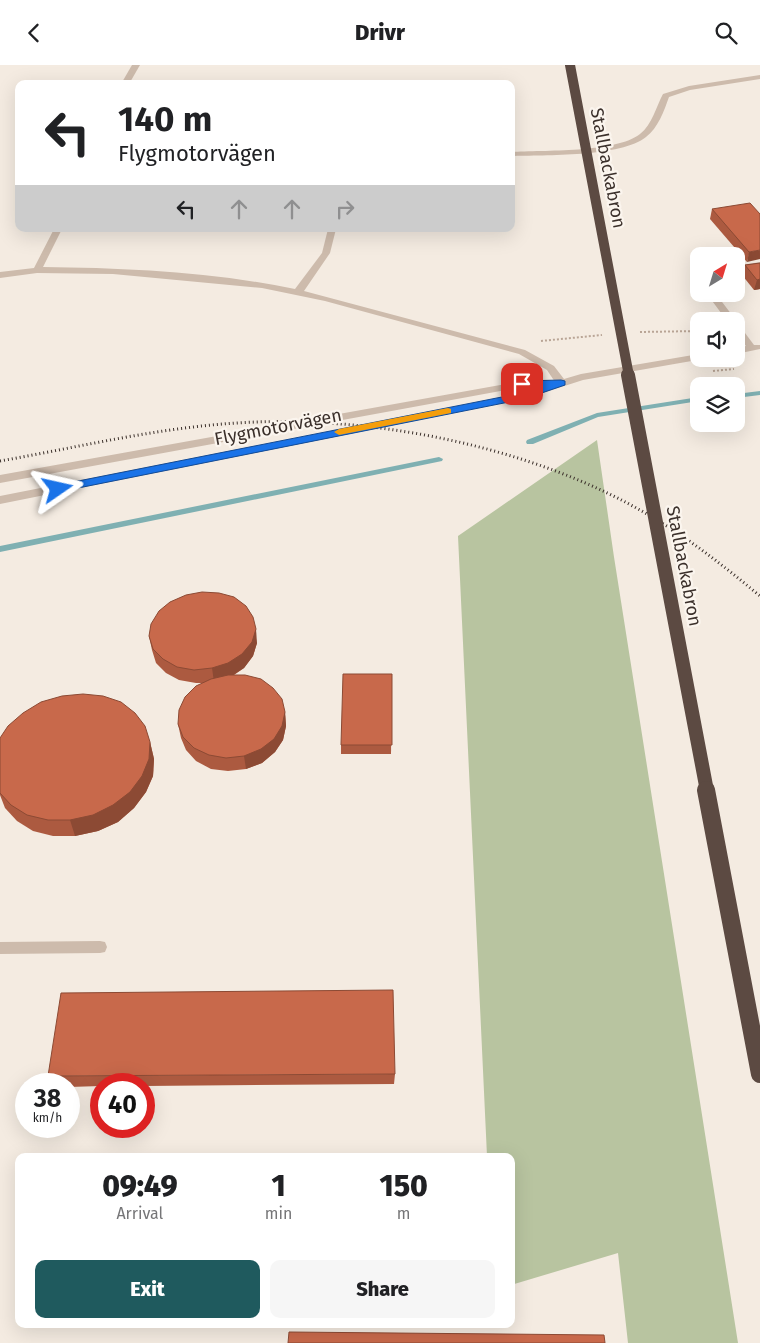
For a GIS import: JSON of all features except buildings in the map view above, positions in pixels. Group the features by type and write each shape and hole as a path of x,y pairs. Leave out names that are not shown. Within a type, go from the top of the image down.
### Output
{"highway":[{"name":"Stallbackabron","path":"570,65 760,1075"}],"street":[{"path":"127,80 136,65"},
{"path":"515,154 623,146 644,135 660,111 666,96 688,88 760,77"},
{"path":"37,270 56,232"},
{"path":"298,292 326,253 331,232"},
{"path":"745,268 760,265"},
{"path":"0,275 37,270 113,271 262,285 326,298 522,352 551,369 561,383"},
{"path":"745,336 756,347"},
{"name":"Flygmotorvägen","path":"0,500 524,396 581,377 690,359"},
{"name":"Flygmotorvägen","path":"0,479 522,384 561,383"},
{"path":"0,948 100,947"}],"green space":[{"path":"597,440 738,1343 628,1343 618,1253 515,1284 515,1153 487,1153 458,536"}],"waterway":[{"path":"745,395 760,393"},
{"path":"530,442 597,415 690,400"},
{"path":"0,549 439,459"}],"railway":[{"path":"0,461 139,435 223,424 277,422 332,423 389,429 445,439 500,453 554,470 605,492 652,517 694,544 760,596"}],"slow traffic":[{"path":"339,432 448,411"}],"route":[{"path":"58,489 524,396 561,383 522,384"}]}
